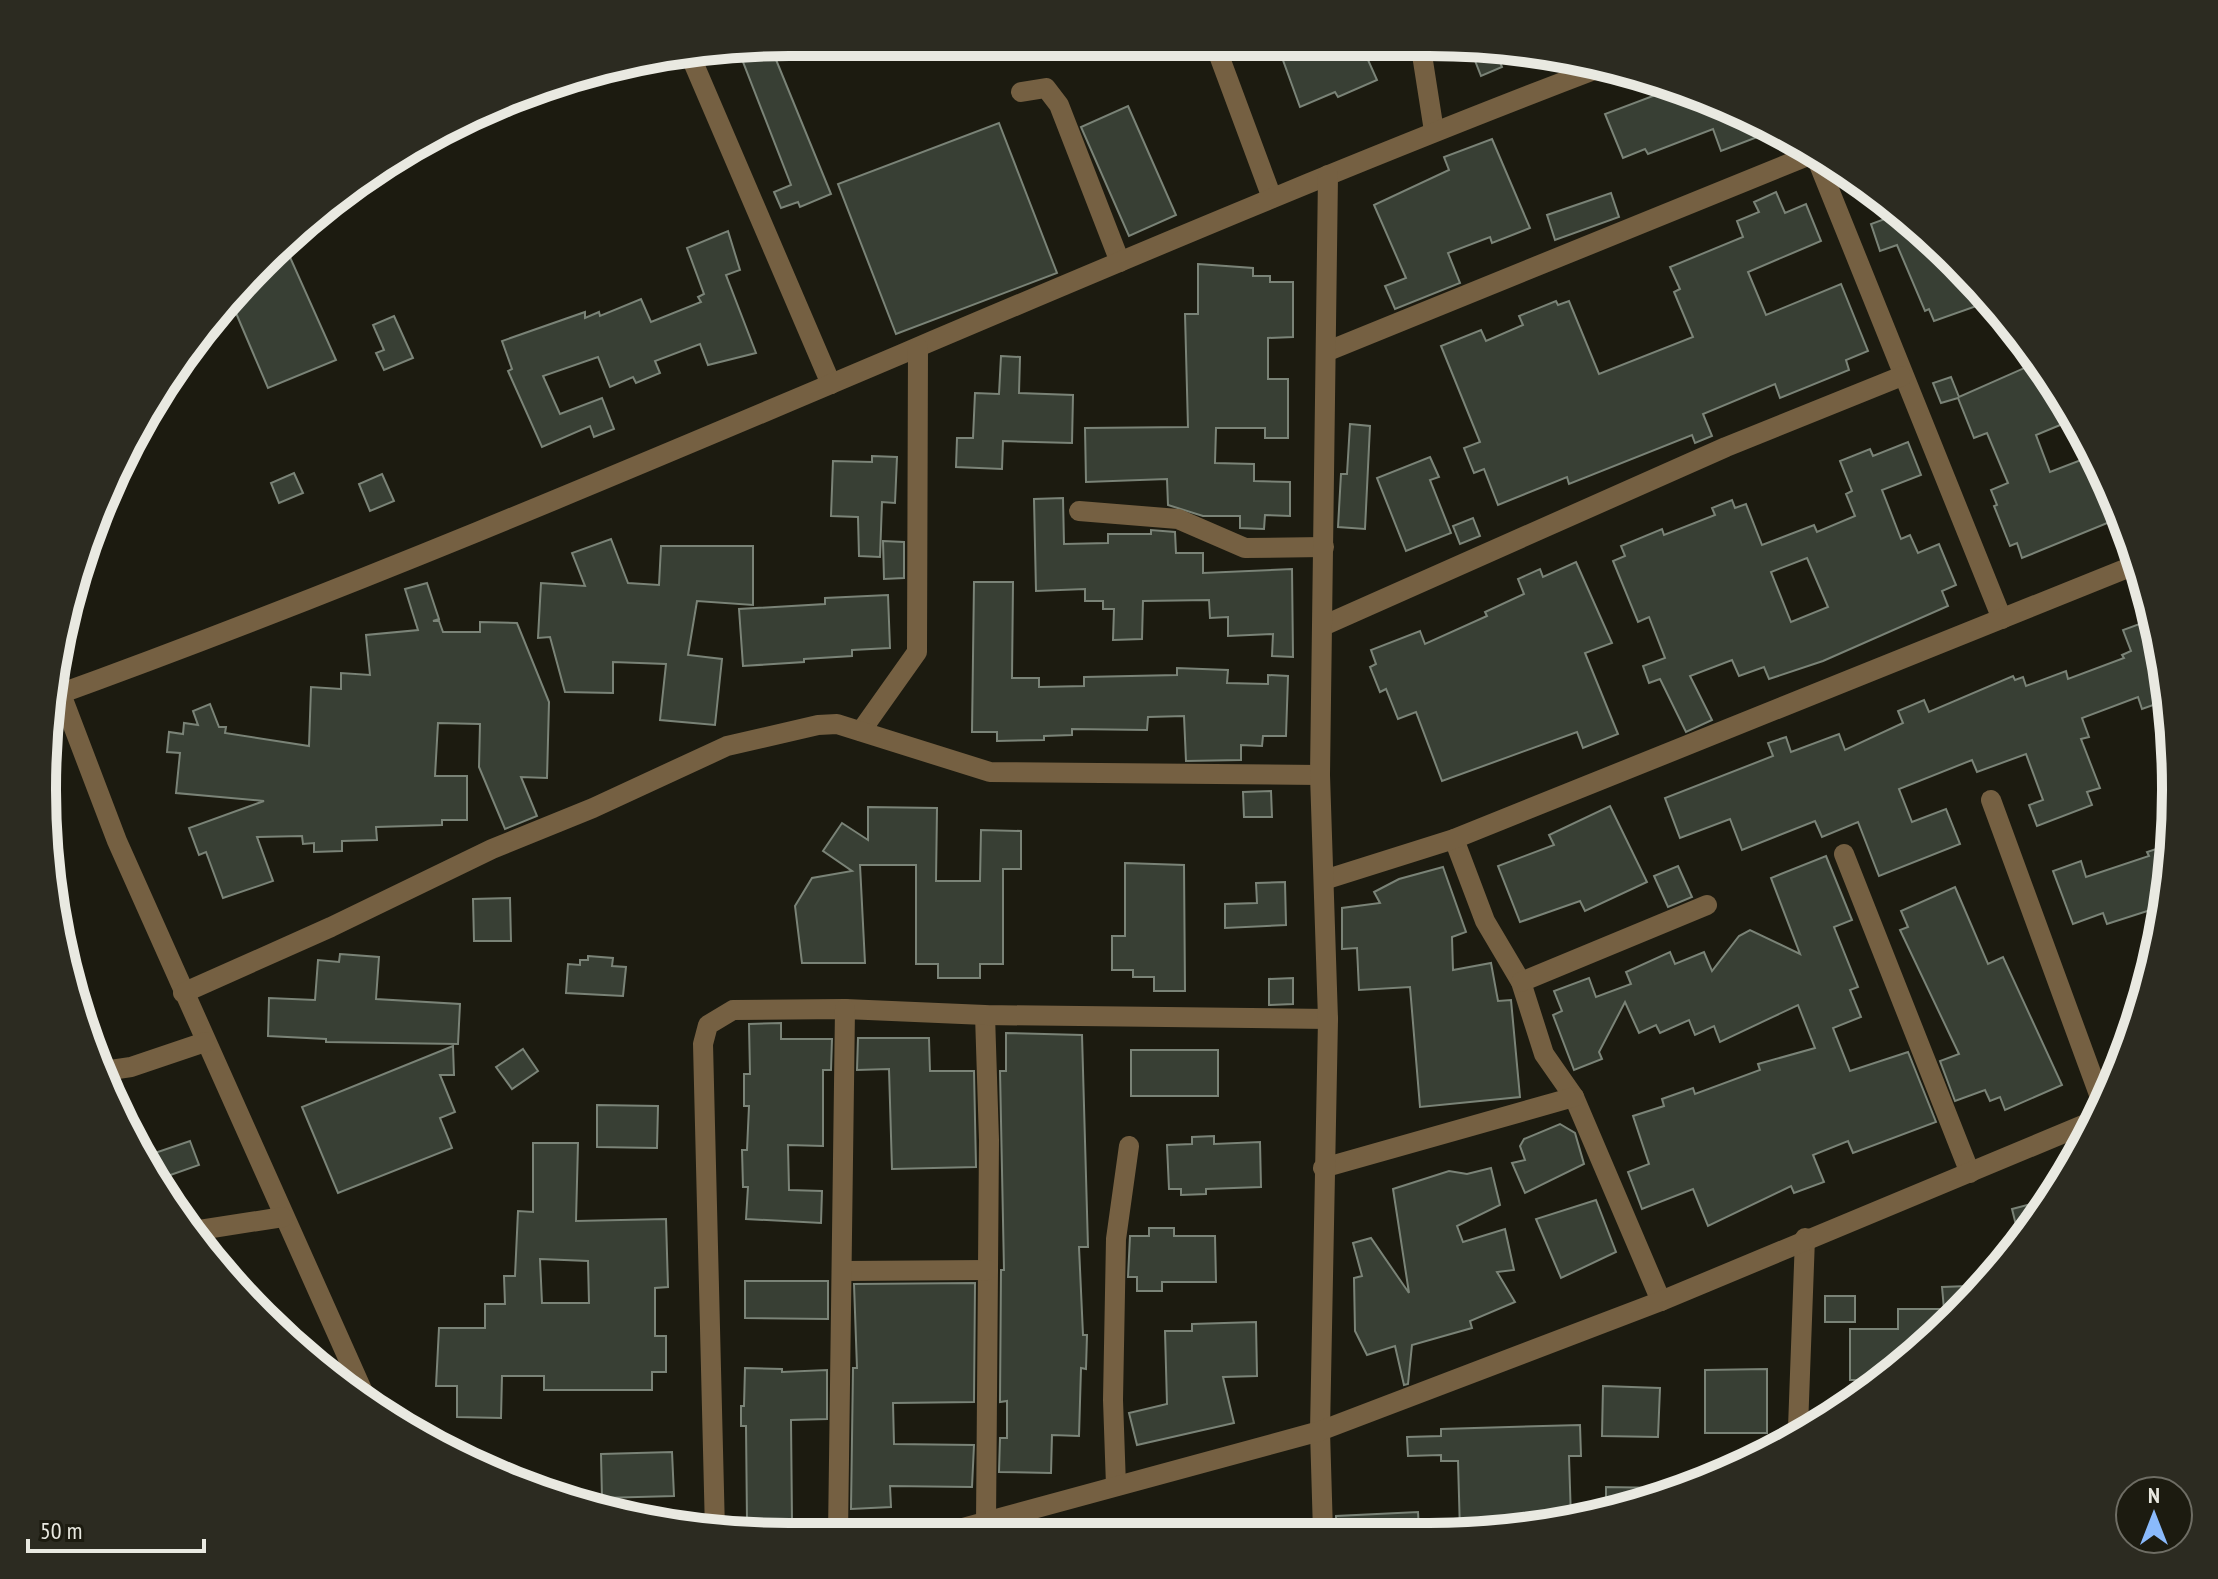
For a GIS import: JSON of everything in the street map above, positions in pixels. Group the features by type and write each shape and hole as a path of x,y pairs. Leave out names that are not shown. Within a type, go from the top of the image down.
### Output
{"street":[{"path":"1219,56 1272,198"},
{"path":"1422,56 1434,131"},
{"path":"693,62 831,384"},
{"path":"62,693 285,609 1434,131 1586,73"},
{"path":"1021,92 1046,88 1059,105 1120,262"},
{"path":"1328,351 1802,158"},
{"path":"1822,171 2002,619"},
{"path":"1323,1523 1320,1431 1328,1019 1320,775 1325,625 1328,175"},
{"path":"861,731 917,652 918,348"},
{"path":"1325,625 1726,447 1902,376"},
{"path":"1079,511 1178,519 1245,548 1324,547"},
{"path":"1324,880 1454,839 2127,568"},
{"path":"61,709 183,993 358,1382"},
{"path":"183,993 331,927 492,849 593,808 727,746 818,725 837,724 990,772 1320,775"},
{"path":"1991,800 2097,1089"},
{"path":"1454,839 1485,921 1521,982 1544,1054 1574,1097 1661,1301"},
{"path":"1844,854 1970,1173"},
{"path":"1521,982 1707,905"},
{"path":"715,1519 703,1044 708,1025 733,1010 845,1009 985,1015 1328,1019"},
{"path":"838,1523 845,1009"},
{"path":"985,1015 988,1270 986,1523 1320,1431 1661,1301 1805,1238 2079,1127"},
{"path":"112,1070 131,1067 205,1042"},
{"path":"1323,1168 1574,1097"},
{"path":"1116,1486 1113,1400 1116,1239 1129,1146"},
{"path":"203,1229 283,1217"},
{"path":"1798,1423 1805,1238"},
{"path":"843,1271 988,1270"}],"building":[{"path":"1281,56 1366,56 1377,80 1338,97 1335,92 1300,107"},
{"path":"775,57 831,194 800,207 798,202 781,208 774,192 791,185 742,58"},
{"path":"1474,58 1499,60 1502,67 1481,76"},
{"path":"1659,94 1760,136 1721,151 1713,129 1648,154 1645,149 1623,158 1605,114"},
{"path":"1128,106 1176,215 1129,236 1081,127"},
{"path":"999,123 1057,273 896,334 838,184"},
{"path":"1492,139 1530,228 1492,243 1490,237 1448,253 1460,283 1395,309 1385,286 1406,278 1374,205 1449,170 1444,157"},
{"path":"1776,192 1785,213 1806,204 1821,241 1748,272 1766,315 1841,284 1868,351 1846,360 1849,370 1780,398 1775,384 1703,414 1712,436 1695,443 1692,435 1569,484 1567,477 1498,505 1484,469 1474,473 1464,448 1480,442 1441,346 1481,330 1486,341 1523,325 1519,316 1556,301 1558,305 1569,301 1599,374 1693,337 1674,292 1680,289 1670,267 1743,237 1737,221 1759,212 1754,202"},
{"path":"1611,193 1619,217 1555,240 1547,215"},
{"path":"1883,215 1912,238 1979,305 1934,321 1929,309 1925,311 1897,245 1880,251 1871,224 1885,219"},
{"path":"728,231 740,270 726,275 756,353 708,365 700,344 655,361 660,373 636,383 633,377 610,387 598,357 543,376 560,414 602,398 614,429 594,437 590,426 542,447 508,371 512,369 502,341 585,312 585,318 599,312 600,316 641,299 651,322 701,302 698,297 704,294 687,248"},
{"path":"289,254 336,360 268,388 235,310"},
{"path":"1198,264 1253,268 1253,276 1270,276 1270,282 1293,282 1293,337 1268,338 1268,379 1288,379 1288,438 1265,438 1265,428 1216,428 1215,463 1254,464 1254,481 1290,482 1290,516 1265,515 1264,529 1240,528 1240,516 1203,516 1168,505 1167,479 1086,482 1085,428 1188,427 1185,314 1198,314"},
{"path":"394,316 413,358 384,370 376,353 384,350 373,325"},
{"path":"1001,356 1020,357 1019,393 1073,395 1072,443 1003,441 1002,469 956,467 957,438 973,438 975,393 999,394"},
{"path":"2027,367 2064,423 2036,435 2050,472 2083,459 2111,522 2022,558 2017,543 2010,546 1994,506 1997,505 1991,490 2008,483 1987,433 1974,438 1958,398 1941,403 1933,383 1951,377 1959,397"},
{"path":"1350,424 1370,426 1365,529 1338,527 1341,474 1347,474"},
{"path":"1908,442 1921,475 1882,490 1901,539 1910,535 1918,553 1939,544 1956,585 1942,591 1948,606 1823,661 1769,679 1764,667 1739,676 1732,660 1690,676 1712,720 1686,732 1660,679 1649,683 1643,666 1665,658 1649,617 1638,622 1613,561 1625,556 1621,546 1662,529 1664,535 1715,515 1712,508 1732,500 1735,508 1746,504 1762,545 1814,525 1817,532 1855,516 1846,494 1852,491 1840,461 1870,449 1873,456","holes":["1807,558 1828,607 1791,622 1771,572"]},
{"path":"872,456 897,457 895,503 882,502 880,557 859,556 858,517 831,516 833,461 872,462"},
{"path":"1430,457 1439,477 1430,480 1451,533 1406,551 1377,478"},
{"path":"294,473 303,493 279,503 271,483"},
{"path":"382,474 394,501 370,511 359,484"},
{"path":"1063,498 1064,544 1108,543 1108,534 1151,534 1151,530 1175,532 1176,553 1203,553 1203,573 1292,569 1293,657 1272,656 1273,634 1228,636 1228,617 1210,618 1209,600 1143,601 1142,639 1113,640 1114,609 1103,609 1103,601 1085,601 1085,589 1036,591 1034,499"},
{"path":"1473,518 1480,536 1460,544 1453,526"},
{"path":"611,539 628,583 659,585 661,546 753,546 753,605 697,601 688,655 722,659 715,725 660,720 666,664 613,662 613,693 565,692 550,637 538,638 541,583 585,586 572,553"},
{"path":"883,541 904,542 904,578 884,579"},
{"path":"1576,562 1612,643 1585,653 1618,734 1583,748 1577,732 1442,781 1416,712 1398,719 1386,689 1380,692 1370,667 1376,664 1371,650 1420,631 1425,644 1487,616 1485,612 1524,594 1518,579 1540,569 1543,577"},
{"path":"974,582 1013,582 1012,678 1039,678 1039,687 1084,686 1084,677 1177,675 1177,668 1228,670 1227,683 1268,684 1268,675 1288,676 1286,736 1263,736 1262,746 1241,745 1241,760 1186,761 1184,716 1148,717 1147,730 1072,729 1072,735 1044,736 1044,740 997,741 997,732 972,732"},
{"path":"427,583 439,619 433,621 439,621 443,632 480,632 480,622 517,623 549,702 547,778 521,777 537,816 505,829 479,767 480,724 438,723 435,776 467,776 467,820 442,820 442,825 376,827 377,840 342,841 342,851 314,852 314,843 303,844 302,836 257,837 273,881 223,898 206,852 199,855 189,828 264,801 176,793 180,753 167,752 169,732 183,734 184,723 198,725 193,711 210,704 219,727 226,727 225,733 309,746 311,687 341,689 341,673 370,675 366,635 418,630 405,589"},
{"path":"888,595 890,648 852,650 852,656 804,659 804,662 743,666 739,609 825,604 825,598"},
{"path":"2142,623 2157,704 2142,709 2138,697 2082,718 2089,737 2081,739 2100,788 2087,792 2092,805 2037,826 2029,805 2043,800 2026,754 1977,772 1972,760 1899,789 1912,822 1946,809 1960,844 1879,876 1858,822 1822,837 1815,821 1742,850 1730,819 1680,838 1665,798 1773,756 1768,743 1786,737 1791,752 1839,734 1845,750 1903,723 1898,711 1924,700 1929,712 2013,676 2015,680 2023,677 2026,686 2066,671 2068,679 2124,658 2122,655 2131,651 2123,630"},
{"path":"1271,791 1272,817 1244,817 1243,792"},
{"path":"1610,806 1647,882 1585,911 1580,901 1520,922 1498,866 1554,845 1549,835"},
{"path":"868,807 937,808 936,881 980,881 981,830 1021,831 1021,869 1003,869 1003,964 980,964 980,978 938,978 938,964 916,964 916,865 860,865 865,963 802,963 795,906 812,878 852,871 823,851 842,823 868,840"},
{"path":"2159,848 2152,910 2107,924 2103,913 2073,924 2053,871 2081,861 2086,877 2149,856 2147,852"},
{"path":"1826,856 1852,920 1834,927 1858,987 1850,990 1861,1017 1833,1028 1850,1071 1908,1052 1936,1122 1853,1153 1848,1141 1813,1155 1824,1182 1794,1193 1791,1186 1708,1226 1693,1189 1642,1209 1628,1172 1649,1164 1633,1116 1664,1106 1662,1099 1693,1088 1695,1094 1760,1070 1758,1064 1815,1048 1798,1005 1720,1042 1714,1026 1695,1035 1689,1020 1660,1033 1656,1025 1639,1033 1625,1002 1599,1052 1602,1059 1574,1070 1553,1015 1562,1011 1554,991 1589,978 1596,997 1631,984 1626,972 1670,952 1675,964 1704,952 1712,971 1739,936 1750,930 1800,954 1771,878"},
{"path":"1125,863 1184,865 1185,991 1154,991 1154,977 1133,977 1133,970 1112,970 1112,936 1125,936"},
{"path":"1678,866 1692,897 1668,907 1654,876"},
{"path":"1443,867 1466,932 1452,937 1453,970 1491,963 1498,1001 1511,1000 1520,1097 1420,1107 1410,987 1359,990 1357,948 1342,949 1342,908 1380,903 1374,892 1399,879"},
{"path":"1285,882 1286,925 1225,928 1225,904 1257,903 1256,883"},
{"path":"1955,887 1988,964 2003,957 2062,1085 2005,1110 2000,1097 1990,1101 1985,1090 1955,1101 1940,1061 1959,1054 1900,930 1908,927 1901,911"},
{"path":"510,898 511,941 474,941 473,899"},
{"path":"340,954 379,957 376,999 460,1004 458,1044 326,1042 326,1039 268,1036 269,998 315,1000 318,960 339,962"},
{"path":"588,956 613,958 612,966 626,967 623,996 566,993 568,964 580,965 580,960 588,960"},
{"path":"1293,978 1293,1004 1269,1005 1269,979"},
{"path":"781,1023 781,1039 832,1039 831,1070 823,1070 823,1146 788,1145 789,1190 822,1191 821,1223 746,1219 748,1187 743,1187 742,1150 747,1150 749,1106 744,1106 744,1074 750,1074 749,1024"},
{"path":"1006,1033 1082,1035 1088,1247 1079,1247 1083,1335 1087,1335 1086,1369 1081,1368 1079,1436 1052,1435 1051,1473 999,1472 1000,1438 1007,1438 1007,1401 1000,1402 1001,1270 1004,1270 1000,1071 1006,1071"},
{"path":"858,1038 929,1038 930,1071 974,1071 976,1167 892,1169 889,1069 857,1070"},
{"path":"453,1046 454,1075 440,1075 455,1112 440,1118 452,1148 338,1193 302,1107"},
{"path":"523,1049 538,1071 512,1089 496,1067"},
{"path":"1131,1050 1218,1050 1218,1096 1131,1096"},
{"path":"597,1105 658,1106 657,1148 597,1147"},
{"path":"1560,1124 1575,1133 1584,1164 1525,1193 1512,1163 1525,1160 1520,1146 1524,1139"},
{"path":"1214,1136 1214,1144 1260,1142 1261,1187 1206,1189 1206,1194 1181,1195 1181,1189 1169,1189 1167,1145 1192,1144 1192,1137"},
{"path":"190,1141 199,1165 167,1176 153,1154"},
{"path":"533,1143 578,1143 576,1221 666,1219 668,1287 655,1288 655,1336 666,1336 666,1372 652,1372 652,1390 544,1390 544,1376 502,1376 501,1418 457,1417 457,1386 436,1386 439,1328 485,1328 485,1304 505,1304 504,1276 515,1276 518,1211 533,1212","holes":["540,1259 588,1261 589,1303 542,1303"]},
{"path":"1491,1168 1500,1205 1457,1226 1463,1242 1505,1229 1514,1270 1497,1272 1515,1302 1470,1321 1472,1328 1412,1345 1408,1384 1404,1385 1395,1346 1367,1355 1355,1331 1354,1278 1362,1276 1353,1243 1371,1238 1409,1293 1393,1189 1449,1171 1467,1174"},
{"path":"1596,1200 1616,1252 1561,1278 1536,1219"},
{"path":"2033,1203 2016,1227 2012,1209"},
{"path":"1149,1228 1174,1228 1174,1236 1215,1236 1216,1282 1162,1282 1162,1291 1137,1291 1137,1277 1128,1277 1130,1236 1149,1236"},
{"path":"745,1281 828,1281 828,1319 745,1318"},
{"path":"975,1283 974,1402 893,1403 894,1444 974,1445 972,1487 890,1486 891,1507 851,1509 853,1368 857,1368 854,1284"},
{"path":"1968,1286 1912,1341 1875,1371 1862,1380 1850,1380 1850,1329 1898,1329 1898,1309 1944,1309 1942,1287"},
{"path":"1825,1296 1855,1296 1855,1322 1825,1322"},
{"path":"1256,1322 1257,1376 1223,1377 1234,1423 1137,1445 1129,1413 1167,1404 1165,1331 1192,1331 1192,1324"},
{"path":"745,1368 782,1369 782,1372 827,1370 827,1419 791,1420 792,1521 747,1521 746,1426 741,1426"},
{"path":"1767,1369 1767,1433 1705,1433 1705,1370"},
{"path":"1603,1386 1660,1388 1658,1437 1602,1436"},
{"path":"1580,1425 1581,1456 1569,1456 1571,1509 1524,1517 1460,1522 1458,1461 1441,1461 1441,1455 1408,1456 1407,1437 1441,1436 1441,1429"},
{"path":"672,1452 674,1496 602,1498 601,1454"},
{"path":"1606,1487 1652,1488 1618,1498 1606,1501"},
{"path":"1418,1512 1419,1523 1336,1523 1336,1516"}]}
